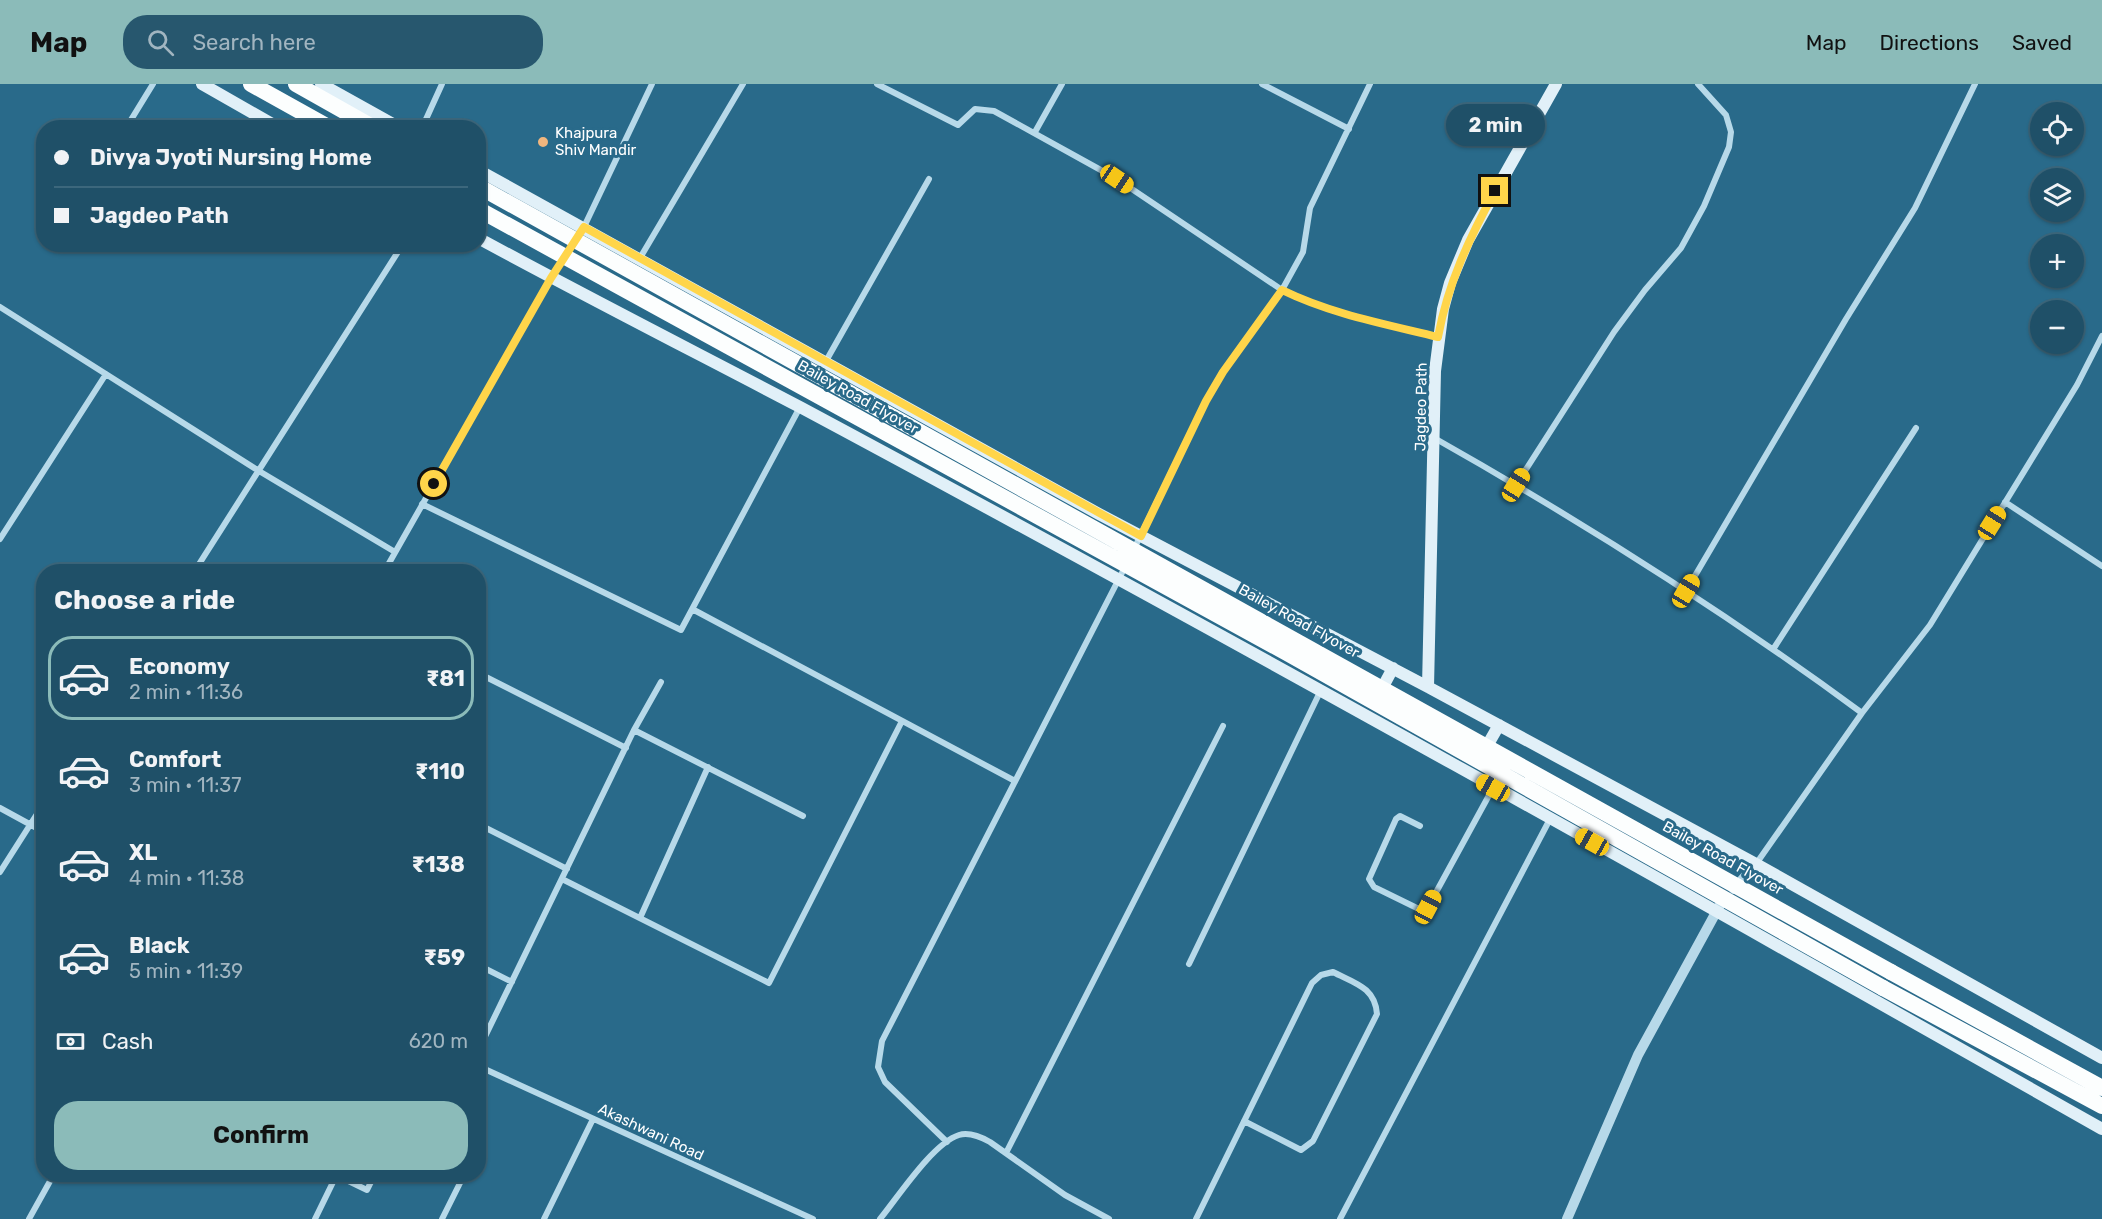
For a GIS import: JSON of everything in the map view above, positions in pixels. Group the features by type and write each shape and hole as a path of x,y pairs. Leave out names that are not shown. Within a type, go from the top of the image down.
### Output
{"highway":[{"path":"250,84 315,120"},
{"path":"296,84 360,120"},
{"name":"Bailey Road Flyover","path":"486,190 2102,1088"},
{"name":"Bailey Road Flyover","path":"486,213 1287,653 1883,988 2102,1106"}],"main road":[{"path":"202,84 265,120"},
{"path":"321,84 386,120"},
{"name":"Jagdeo Path","path":"1428,687 1438,337 1450,283 1468,240 1556,84"},
{"path":"486,174 1141,536 1394,668 1756,864 2102,1058"},
{"path":"486,242 800,408 1470,774 2102,1129"},
{"path":"1367,718 1394,668"},
{"path":"1470,774 1499,725"}],"street":[{"path":"131,120 153,84"},
{"path":"426,120 442,84"},
{"path":"388,564 551,278 584,227 652,84"},
{"path":"640,258 743,84"},
{"path":"877,84 958,125 975,109 986,108 1035,132 1117,179 1282,290 1301,299 1350,315 1438,337"},
{"path":"1035,132 1062,84"},
{"path":"947,1142 885,1083 878,1067 882,1041 1141,536 1206,401 1223,372 1282,290 1304,248 1306,220 1310,208 1370,84"},
{"path":"1516,485 1614,332 1645,290 1681,248 1704,206 1729,147 1731,132 1726,115 1698,84"},
{"path":"1686,591 1846,319 1915,208 1975,84"},
{"path":"1264,85 1349,129"},
{"path":"826,361 929,179"},
{"path":"199,564 398,252"},
{"path":"0,307 259,471 395,552"},
{"path":"1567,1219 1638,1055 1715,910 1756,864 1862,713 1929,625 2078,385 2102,336"},
{"path":"0,539 106,374"},
{"path":"422,504 677,630 684,628 694,610 800,408"},
{"path":"1774,648 1916,428"},
{"path":"1436,439 1516,485 1686,591 1774,648 1862,713"},
{"path":"2005,502 2102,566"},
{"path":"694,610 1015,781"},
{"path":"486,677 626,748"},
{"path":"486,1035 634,730 661,682"},
{"path":"1189,964 1320,692"},
{"path":"562,879 769,983 902,721"},
{"path":"1006,1153 1223,726"},
{"path":"634,730 803,816"},
{"path":"640,918 708,767"},
{"path":"1420,826 1400,816 1396,819 1370,879 1374,886 1421,910 1428,907 1493,788"},
{"path":"0,808 36,827"},
{"path":"0,872 36,815"},
{"path":"1340,1219 1550,819"},
{"path":"486,828 567,869"},
{"path":"486,969 512,982"},
{"path":"1196,1219 1244,1121 1312,983 1321,975 1333,972 1368,991 1376,1000 1377,1014 1313,1141 1301,1150 1244,1121"},
{"name":"Akashwani Road","path":"486,1070 813,1219"},
{"path":"544,1219 593,1119"},
{"path":"880,1219 931,1157 947,1142 960,1135 970,1135 990,1142 1065,1195 1109,1219"},
{"path":"29,1219 50,1182"},
{"path":"315,1219 332,1182"},
{"path":"350,1182 367,1190 371,1182"},
{"path":"442,1219 460,1182"}],"place":[{"name":"Khajpura Shiv Mandir","path":"543,142"}],"route":[{"path":"434,484 551,278 584,227 1141,536 1206,401 1223,372 1282,290 1301,299 1350,315 1438,337 1450,283 1468,240 1495,191"}]}
